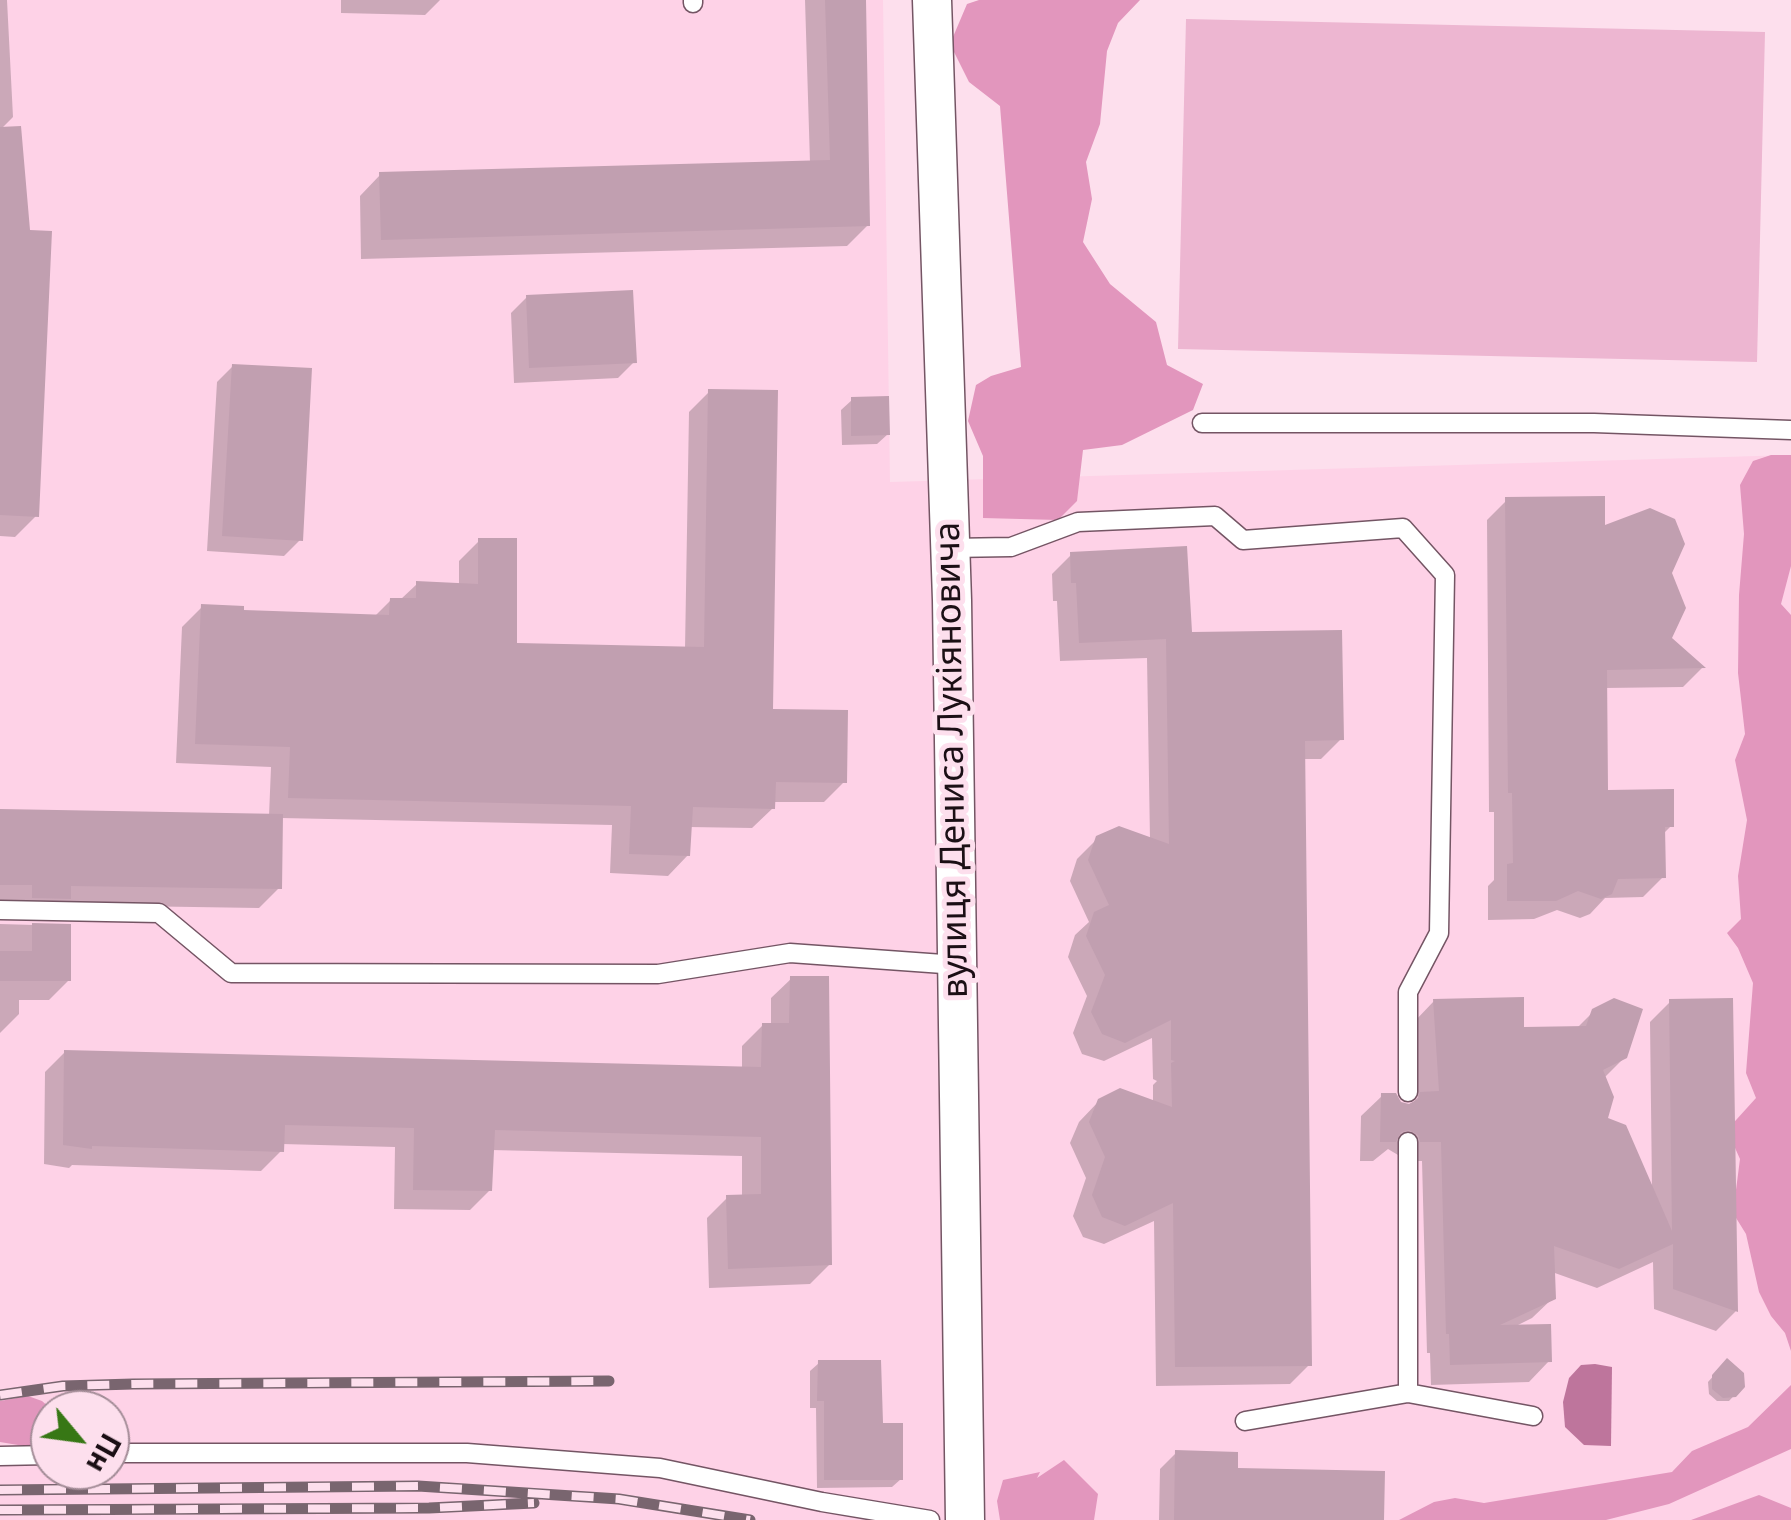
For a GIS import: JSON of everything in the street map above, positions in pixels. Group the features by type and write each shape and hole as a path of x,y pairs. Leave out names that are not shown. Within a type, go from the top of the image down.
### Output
{"street":[{"name":"вулиця Дениса Лукіяновича","path":"932,0 950,548 965,1520"}],"lane":[{"path":"1202,423 1594,423 1791,430"},
{"path":"950,548 1012,547 1078,522 1214,516 1242,540 1402,528 1445,575 1439,933 1408,992 1408,1092"},
{"path":"0,910 159,913 231,973 658,974 790,953 957,965"},
{"path":"1408,1142 1408,1393"},
{"path":"1245,1420 1408,1393 1533,1416"},
{"path":"130,1453 467,1453 660,1468 930,1520"},
{"path":"0,1456 30,1455"}],"shaded area":[{"path":"0,0 883,0 890,482 1791,455 1791,1520 0,1520"},
{"path":"979,0 1140,0 1118,23 1107,51 1100,124 1086,162 1092,199 1083,242 1110,284 1156,322 1167,365 1203,384 1193,410 1122,445 1083,450 1077,501 1058,520 983,518 983,456 968,421 976,385 1021,367 1000,106 969,82 950,44 967,4"},
{"path":"1186,19 1765,32 1757,362 1178,349"},
{"path":"1771,455 1791,455 1791,566 1781,604 1791,615 1791,1351 1785,1333 1759,1292 1746,1234 1733,1213 1740,1159 1727,1130 1756,1098 1746,1073 1753,983 1727,933 1741,919 1738,876 1747,820 1735,760 1745,734 1738,673 1744,534 1740,485 1753,461"},
{"path":"1581,1365 1612,1367 1611,1446 1584,1445 1565,1427 1563,1402 1569,1378"},
{"path":"1791,1385 1791,1449 1669,1504 1606,1520 1399,1520 1434,1502 1455,1498 1484,1503 1672,1472 1692,1451 1748,1427"},
{"path":"30,1397 30,1447 0,1442 0,1401"},
{"path":"1064,1460 1098,1494 1094,1520 1000,1520 997,1501 1003,1480 1040,1472 1037,1478"},
{"path":"1759,1495 1791,1508 1791,1520 1691,1520"}],"building":[{"path":"825,0 866,0 870,226 381,240 379,172 830,160"},
{"path":"21,126 30,230 52,231 39,517 0,515 0,127"},
{"path":"633,290 637,363 529,368 526,295"},
{"path":"232,364 312,368 303,541 222,536"},
{"path":"708,389 778,390 773,709 848,710 847,783 776,782 775,809 693,807 690,856 629,854 631,806 288,798 290,747 195,744 201,604 244,606 244,610 389,615 390,598 416,598 416,581 478,584 478,538 517,538 517,643 704,647"},
{"path":"889,396 890,435 851,436 851,397"},
{"path":"1605,496 1605,525 1650,508 1675,519 1685,544 1672,573 1686,608 1672,638 1706,668 1607,670 1608,790 1674,789 1674,827 1665,827 1666,878 1618,879 1612,894 1601,899 1578,891 1556,901 1507,901 1507,864 1513,863 1512,793 1508,793 1505,497"},
{"path":"1187,546 1192,632 1342,630 1344,740 1305,741 1312,1366 1175,1367 1173,1203 1125,1226 1102,1217 1092,1195 1105,1157 1089,1122 1098,1099 1120,1088 1172,1107 1171,1063 1175,1061 1171,1060 1171,1020 1125,1043 1102,1034 1091,1012 1105,975 1086,936 1094,912 1109,905 1088,860 1096,836 1119,826 1169,844 1166,639 1079,643 1070,552"},
{"path":"0,809 283,814 282,889 71,886 71,899 32,898 32,885 0,885"},
{"path":"32,923 71,924 71,981 0,981 0,951 32,951"},
{"path":"790,976 829,976 832,1265 728,1269 726,1195 761,1194 761,1137 495,1130 492,1191 413,1190 414,1128 285,1125 284,1152 92,1149 63,1145 64,1050 761,1067 762,1023 789,1023"},
{"path":"1524,997 1524,1027 1586,1026 1592,1009 1614,998 1643,1009 1627,1058 1603,1070 1614,1097 1608,1118 1626,1125 1672,1231 1669,999 1733,998 1738,1312 1673,1289 1673,1244 1619,1269 1554,1246 1556,1299 1500,1325 1551,1324 1552,1362 1450,1365 1441,1142 1420,1142 1418,1135 1409,1130 1401,1132 1396,1142 1380,1142 1381,1093 1396,1093 1401,1102 1409,1104 1418,1099 1420,1092 1439,1091 1433,999"},
{"path":"1727,1358 1744,1373 1745,1387 1736,1397 1723,1398 1712,1389 1712,1375"},
{"path":"818,1360 881,1360 883,1423 903,1423 903,1480 824,1480 824,1401 817,1401"},
{"path":"1175,1450 1238,1452 1238,1468 1385,1471 1384,1520 1174,1520"}],"railway":[{"path":"0,1395 63,1386 133,1384 609,1381"},
{"path":"0,1490 418,1486 619,1499 750,1520"},
{"path":"0,1510 429,1508 534,1503"}]}
